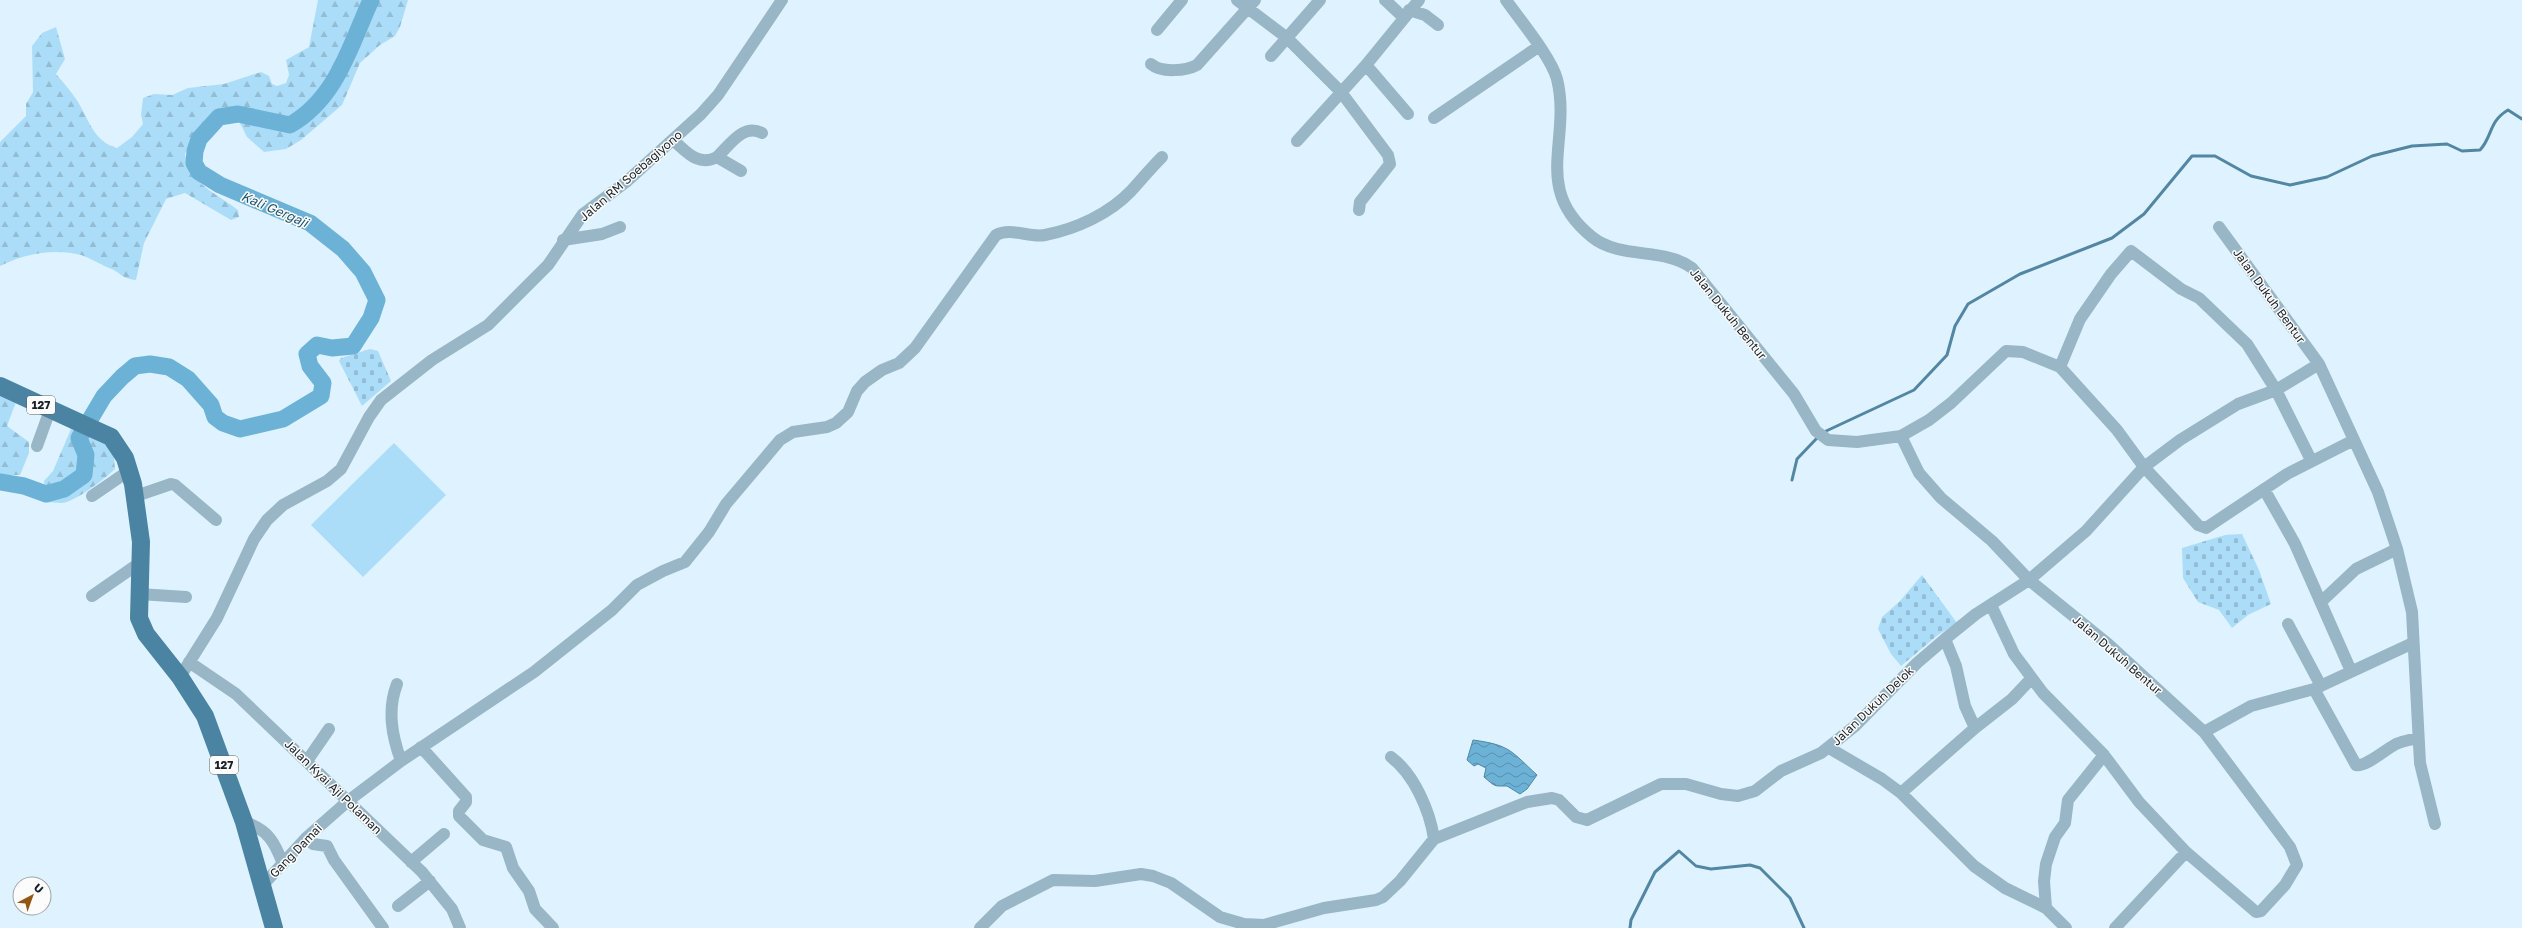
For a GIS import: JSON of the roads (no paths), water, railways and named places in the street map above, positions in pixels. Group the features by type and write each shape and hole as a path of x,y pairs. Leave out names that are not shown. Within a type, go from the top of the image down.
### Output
{"main road":[{"name":"127","path":"0,386 86,426 106,433 116,441 130,470 136,496 141,542 139,605 146,634 184,669 205,716 244,822 274,928"}],"street":[{"name":"Jalan RM Soebagiyono","path":"184,669 217,618 254,540 267,520 283,505 327,481 341,469 369,417 381,400 432,360 488,325 548,265 583,214 673,140 718,95 782,0"},
{"path":"1156,30 1182,0"},
{"path":"1237,0 1251,4 1341,92 1390,158 1390,164 1360,202 1359,210"},
{"path":"1271,56 1286,37 1320,0"},
{"path":"1385,0 1406,14 1425,15 1438,25"},
{"path":"1297,141 1366,66 1406,14 1419,0"},
{"name":"Jalan Dukuh Bentur","path":"1506,0 1550,64 1558,83 1560,111 1556,176 1562,201 1573,219 1594,238 1619,249 1676,260 1692,268 1794,394 1816,431 1828,440 1857,442 1902,436 1929,420 1950,403 2006,351 2023,352 2060,368 2117,430 2144,467 2198,525 2206,528 2264,489 2311,460 2354,440"},
{"path":"1151,64 1157,68 1170,69 1188,68 1197,65 1251,4"},
{"path":"1434,118 1538,47"},
{"path":"1366,66 1408,114"},
{"path":"673,140 697,160 710,161 717,158 745,131 753,130 762,133"},
{"name":"Gang Damai","path":"262,886 306,838 348,801 421,747 534,672 612,610 637,584 662,571 685,562 709,532 726,504 780,440 793,432 827,427 836,424 848,412 857,390 865,382 882,370 900,363 915,348 996,235 1014,233 1044,235 1096,216 1114,206 1130,192 1162,157"},
{"path":"717,158 741,171"},
{"path":"564,240 602,234 620,227"},
{"name":"Jalan Dukuh Bentur","path":"2219,227 2318,364 2378,492 2397,549 2412,612 2417,738 2420,763 2435,824"},
{"path":"2060,368 2080,319 2111,274 2130,251 2181,289 2199,298 2247,344 2276,390 2311,460"},
{"path":"2029,580 2086,531 2144,467 2180,440 2238,404 2276,390 2318,364"},
{"path":"37,446 50,410"},
{"name":"Jalan Dukuh Bentur","path":"1902,436 1919,473 1941,498 1998,546 2029,580 2108,644 2204,732 2290,847 2297,865 2284,885 2261,911 2256,912 2186,852"},
{"path":"92,496 130,470"},
{"path":"136,496 171,484 175,485 216,520"},
{"path":"2264,489 2295,544 2322,601 2352,671"},
{"path":"2322,601 2356,569 2397,549"},
{"path":"92,596 141,562"},
{"name":"Jalan Dukuh Delok","path":"2029,580 1991,605 1917,663 1855,726 1829,748 1882,779 1901,794 1974,866 2005,888 2046,908 2066,928"},
{"path":"139,605 186,597"},
{"path":"1991,605 2014,654 2031,679 2104,755 2139,802 2186,852 2115,928"},
{"path":"2288,624 2356,765 2367,763 2378,754 2398,743 2417,738"},
{"path":"1946,639 1956,666 1965,706 1975,728"},
{"path":"2204,732 2251,706 2318,687 2413,643"},
{"name":"Jalan Kyai Aji Polaman","path":"184,669 236,694 430,880 452,909 460,928"},
{"path":"1901,794 1975,728 2012,699 2031,679"},
{"path":"397,684 392,699 392,730 401,761"},
{"path":"307,761 329,729"},
{"path":"421,747 466,797 466,802 459,811 459,816 483,840 506,847 513,868 529,891 535,909 553,928"},
{"path":"980,928 1002,906 1046,882 1060,878 1095,881 1141,874 1153,876 1171,883 1220,917 1244,924 1264,925 1324,908 1376,900 1384,897 1400,881 1434,839 1540,798 1560,800 1576,817 1587,820 1594,819 1661,784 1686,784 1721,794 1738,796 1755,791 1781,771 1811,758 1829,748"},
{"path":"2046,908 2044,882 2046,864 2055,837 2065,823 2068,800 2104,755"},
{"path":"1391,757 1400,763 1414,785 1428,817 1434,839"},
{"path":"244,822 266,832 272,838 283,864"},
{"path":"411,862 444,834"},
{"path":"306,838 313,844 327,846 334,860 382,928"},
{"path":"398,906 430,880"}],"water":[{"path":"1473,740 1495,744 1509,750 1537,775 1527,789 1520,794 1507,786 1497,786 1493,784 1484,777 1486,768 1478,764 1474,766 1467,760"}],"waterway":[{"name":"Kali Gergaji","path":"0,482 24,486 46,494 64,489 84,475 86,455 79,438 104,396 135,366 150,364 169,367 188,379 211,405 215,417 223,423 240,429 283,419 321,396 323,383 310,366 307,354 317,345 332,348 353,346 371,318 377,300 363,272 343,249 310,223 220,185 199,172 194,163 195,151 199,139 219,117 238,114 290,125 306,114 320,101 331,86 349,53 371,0"},
{"path":"1824,432 1914,390 1947,355 1955,326 1968,304 2020,274 2112,238 2144,214 2192,156 2215,156 2251,176 2290,185 2327,177 2372,156 2412,146 2447,144 2462,151 2480,150 2487,140 2497,119 2508,110 2522,119"},
{"path":"1792,480 1797,459 1818,437"},
{"path":"1630,928 1631,920 1655,872 1679,851 1696,866 1711,869 1750,865 1760,868 1790,898 1804,928"}]}
